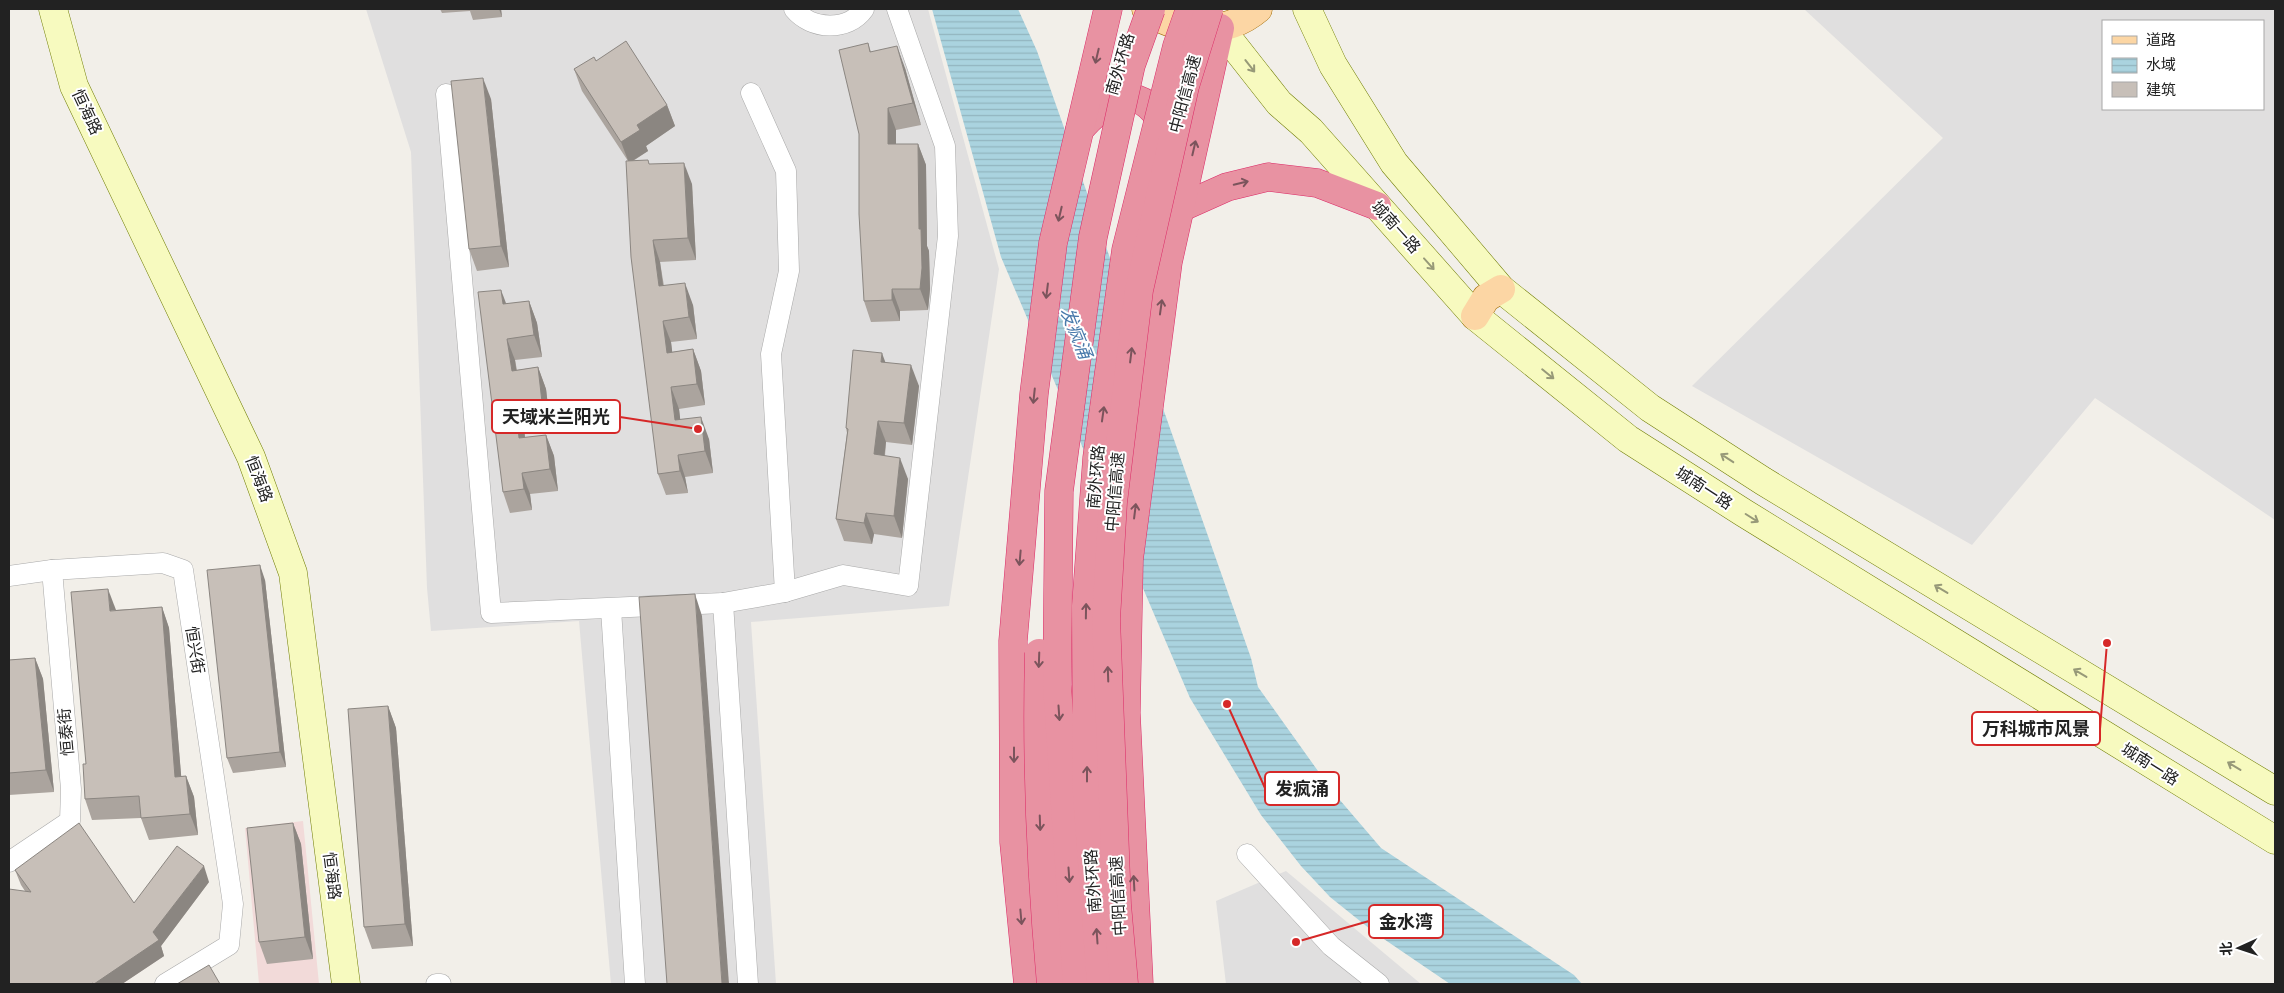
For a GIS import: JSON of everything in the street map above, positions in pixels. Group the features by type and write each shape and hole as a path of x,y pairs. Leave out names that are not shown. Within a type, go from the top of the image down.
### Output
{"highway":[{"path":"1028,984 1014,842 1014,641 1034,394 1053,243 1108,9"},
{"name":"南外环路","path":"1051,984 1042,880 1037,728 1042,585 1052,432 1095,149 1137,9"},
{"path":"1076,984 1057,685 1059,491 1093,238 1131,65 1151,9"},
{"name":"南外环路","path":"1101,984 1087,795 1086,606 1097,458 1126,250 1176,46 1190,9"},
{"path":"1139,984 1126,713 1129,559 1168,262 1180,208 1214,18"},
{"name":"中阳信高速","path":"1124,984 1117,905 1106,619 1113,502 1139,290 1185,86 1214,18"},
{"path":"1080,129 1093,114 1117,99 1139,99 1151,106 1169,132 1180,208"},
{"path":"1180,208 1227,187 1268,177 1317,183 1377,206"}],"main road":[{"name":"恒海路","path":"53,9 74,86 251,457 293,573 346,984"},
{"path":"1146,9 1159,19 1188,29 1214,18 1249,16 1258,9"},
{"path":"1307,9 1333,65 1394,164 1501,289 1650,408 1763,482 2275,791"},
{"name":"城南一路","path":"1214,18 1279,102 1311,131 1475,316 1628,439 1744,513 2275,840"},
{"path":"1475,316 1486,298 1501,289"}],"street":[{"path":"794,9 806,20 820,25 835,26 849,22 864,9"},
{"path":"446,94 491,614 723,603 785,592 843,575 908,586 948,236 945,146 897,9"},
{"path":"751,93 786,171 789,271 772,354 785,592"},
{"name":"恒兴街","path":"9,576 52,570 163,563 183,570 233,904 229,945 165,984"},
{"name":"恒泰街","path":"9,862 70,820 71,789 52,570"},
{"path":"723,603 748,984"},
{"path":"611,609 635,984"},
{"path":"1247,854 1330,946 1379,984"},
{"path":"436,984 441,984"}],"shaded area":[{"path":"366,9 928,9 999,269 949,606 751,622 776,984 611,984 579,621 431,631 427,588 411,152"},
{"path":"1804,9 2275,9 2275,520 2095,398 1972,545 1692,386 1943,138"},
{"path":"303,821 319,984 259,984 245,828"},
{"path":"1286,871 1421,984 1226,984 1216,901"}],"water":[{"path":"932,9 1018,9 1037,51 1251,658 1258,687 1333,792 1381,848 1574,975 1582,984 1450,984 1375,933 1330,897 1301,866 1261,815 1190,698 1001,257"}],"building":[{"path":"626,41 667,105 637,125 640,130 621,142 574,69 594,57 596,61"},
{"path":"868,43 870,52 897,46 913,103 888,108 888,144 918,144 919,229 921,229 922,268 920,289 892,289 892,300 864,301 859,214 859,134 839,50"},
{"path":"483,78 501,246 469,249 451,81"},
{"path":"648,160 649,164 684,163 688,238 653,240 659,286 685,283 689,317 663,321 667,353 693,349 697,384 671,387 675,420 701,417 705,451 678,455 680,471 658,474 631,257 626,161"},
{"path":"501,290 503,304 529,301 534,335 507,339 512,371 538,367 542,402 516,405 519,438 546,435 550,469 522,473 524,489 503,492 478,292"},
{"path":"853,350 882,353 881,362 911,365 904,423 878,421 874,454 900,458 894,516 866,513 864,523 836,519 848,429 846,428"},
{"path":"260,565 280,752 227,758 207,570"},
{"path":"108,589 110,611 162,607 175,777 186,776 190,814 141,818 139,796 85,799 83,764 86,764 71,592"},
{"path":"695,594 722,984 667,984 639,597"},
{"path":"35,658 46,770 9,773 9,660"},
{"path":"388,706 405,924 364,927 348,709"},
{"path":"79,823 134,903 177,846 204,866 153,932 159,940 94,984 9,984 9,889 31,892 15,870"},
{"path":"293,823 305,937 259,942 247,828"},
{"path":"209,965 220,984 177,984"}],"place":[{"name":"天域米兰阳光","path":"698,429"},
{"name":"万科城市风景","path":"2107,643"},
{"name":"发疯涌","path":"1227,704"},
{"name":"金水湾","path":"1296,942"}]}
